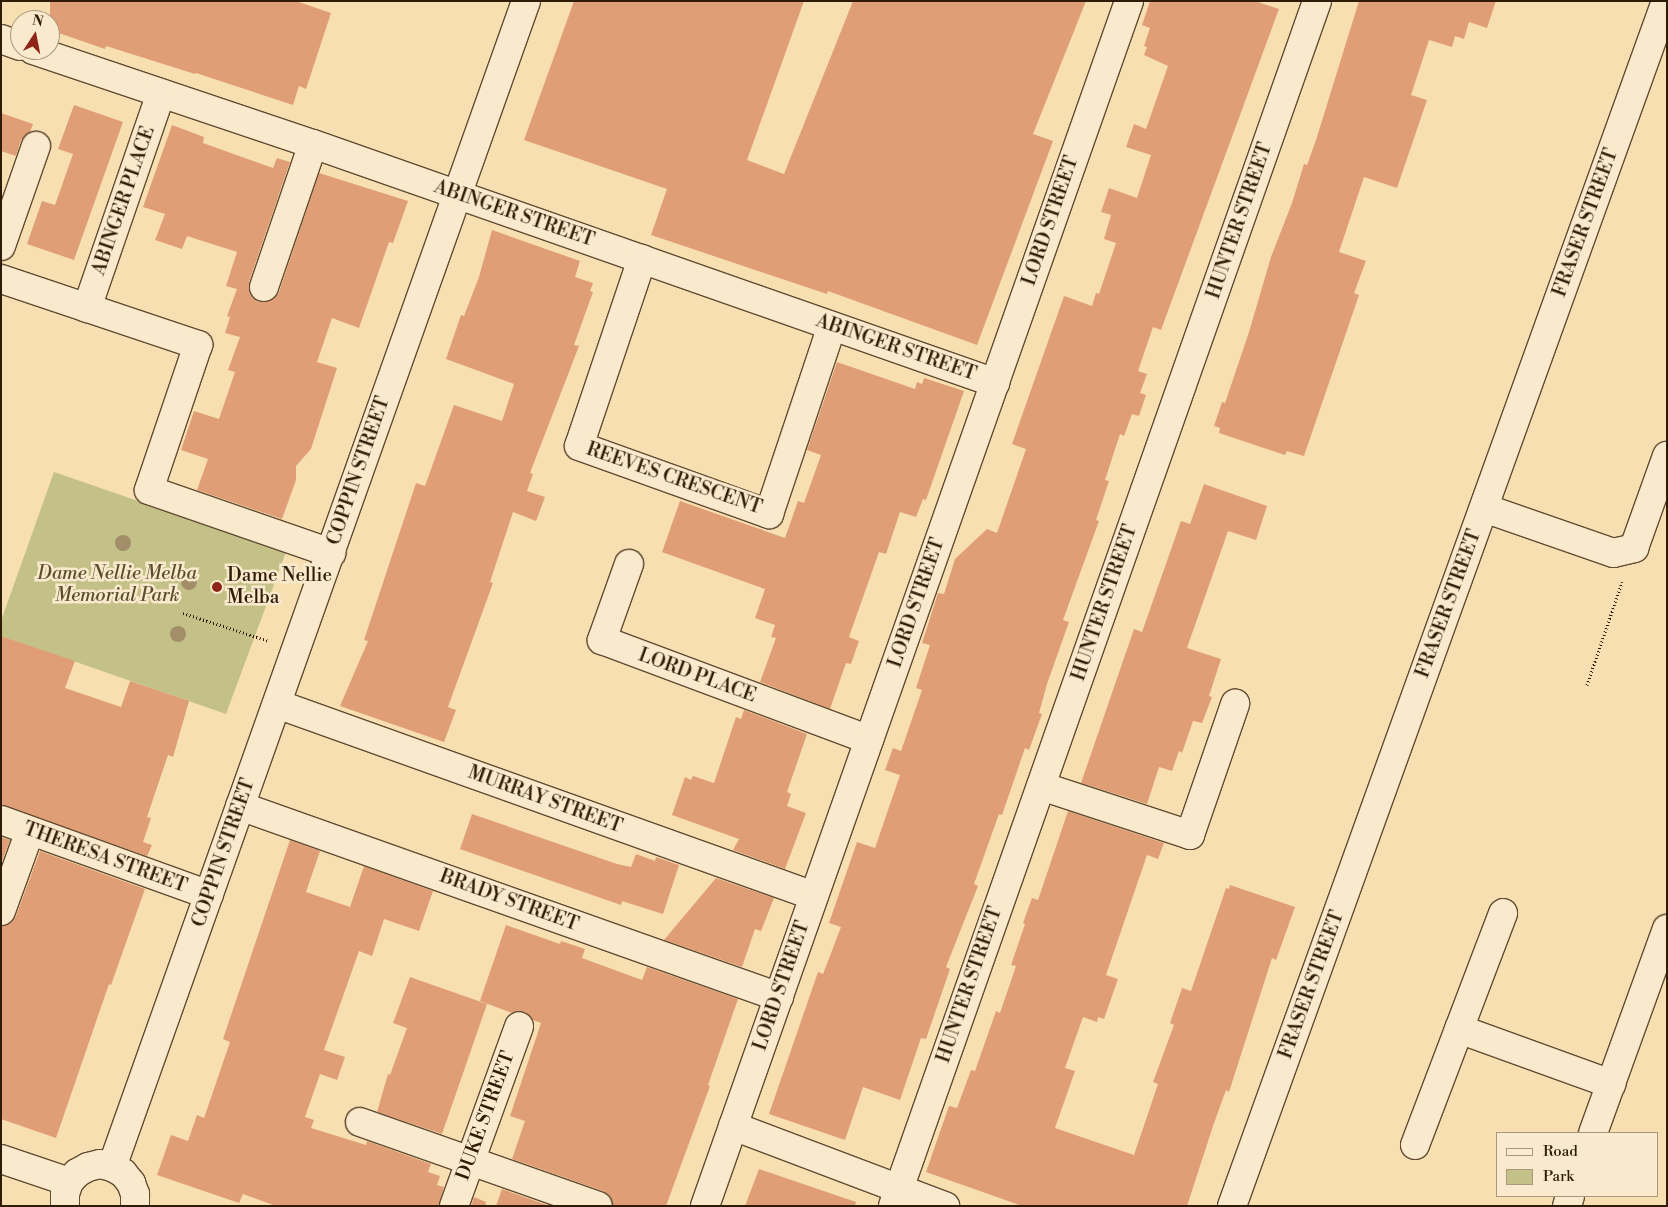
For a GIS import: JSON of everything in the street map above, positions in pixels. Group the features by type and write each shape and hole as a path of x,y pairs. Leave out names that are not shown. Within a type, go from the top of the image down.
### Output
{"street":[{"name":"LORD STREET","path":"705,1206 1129,1"},
{"name":"HUNTER STREET","path":"896,1198 1317,1"},
{"name":"FRASER STREET","path":"1232,1206 1666,1"},
{"name":"COPPIN STREET","path":"112,1167 457,194 520,3"},
{"name":"ABINGER STREET","path":"60,59 313,144 994,383"},
{"name":"ABINGER PLACE","path":"87,308 160,93"},
{"path":"264,287 313,144"},
{"path":"1,246 36,146"},
{"name":"REEVES CRESCENT","path":"642,259 579,446 769,514 832,326"},
{"path":"1,279 198,345 149,490 330,552"},
{"path":"1484,508 1613,553 1634,548 1667,456"},
{"name":"LORD PLACE","path":"629,564 602,640 869,740"},
{"name":"MURRAY STREET","path":"276,704 814,896"},
{"path":"1041,786 1190,835 1235,704"},
{"name":"BRADY STREET","path":"240,806 779,997"},
{"name":"THERESA STREET","path":"1,820 209,895"},
{"path":"1,910 30,831"},
{"path":"1415,1146 1503,913"},
{"path":"1593,1132 1667,929"},
{"name":"DUKE STREET","path":"454,1206 518,1026"},
{"path":"1459,1029 1611,1084"},
{"path":"360,1122 598,1206"},
{"path":"733,1126 896,1198 944,1206"},
{"path":"1,1159 67,1194 77,1173 88,1166 100,1164 112,1167 123,1173 131,1182 137,1205"}],"path":[{"path":"1586,685 1634,548"},
{"path":"183,612 296,650"}],"green space":[{"name":"Dame Nellie Melba Memorial Park","path":"54,472 286,552 226,714 1,636 1,621"}],"building":[{"path":"50,1 296,1 331,13 306,89 299,86 293,105 196,73 106,46 105,49 60,33 60,10 50,10"},
{"path":"574,1 804,1 747,160 784,174 853,1 1086,1 1033,134 1053,141 977,345 828,291 827,294 651,235 667,189 524,140"},
{"path":"1150,1 1255,1 1279,9 1161,330 1153,327 1138,371 1147,374 1140,393 1146,395 1139,416 1132,414 1124,436 1120,434 1105,480 1109,481 1096,520 1099,521 1063,620 1069,622 1047,684 1039,713 1042,714 1029,750 1025,748 1002,815 999,814 974,884 978,886 946,967 950,969 926,1039 921,1038 900,1100 863,1087 845,1140 769,1114 818,972 823,974 841,927 829,923 857,842 875,848 900,775 885,770 893,748 901,751 922,690 916,688 930,645 922,643 938,593 944,594 955,559 987,529 997,533 1026,449 1012,444 1064,296 1092,306 1096,293 1099,294 1116,243 1104,239 1111,215 1101,212 1109,188 1137,198 1151,155 1126,147 1134,124 1146,129 1168,66 1144,55 1147,47 1144,46 1150,28 1142,25"},
{"path":"1359,1 1496,1 1487,28 1469,22 1464,39 1455,36 1452,47 1429,40 1411,95 1427,100 1397,188 1364,177 1339,252 1366,261 1354,293 1359,295 1304,456 1287,451 1285,455 1219,433 1220,428 1214,426 1222,402 1225,403 1249,332 1271,257 1292,203 1304,164 1307,165 1316,140"},
{"path":"74,105 123,122 74,260 27,244 42,201 55,205 73,154 58,149"},
{"path":"1,113 33,124 30,132 21,140 16,156 1,151"},
{"path":"172,125 204,137 203,143 273,168 277,158 290,162 249,282 249,290 252,297 259,302 267,302 274,299 279,292 319,173 408,201 393,243 389,242 359,328 332,318 317,362 337,368 311,449 296,466 296,480 282,519 197,490 208,459 181,450 194,411 219,419 235,372 228,370 240,337 225,333 230,317 227,316 237,289 226,286 237,252 187,236 182,249 155,240 165,214 143,207"},
{"path":"492,230 580,261 575,277 593,283 590,291 593,292 574,345 579,346 530,473 533,474 527,491 545,497 536,521 513,512 490,582 493,583 448,707 456,710 444,742 340,706 368,641 364,640 416,483 425,486 454,405 502,421 514,384 446,359 461,315 464,316 479,277"},
{"path":"837,362 915,389 917,382 922,384 924,378 964,391 926,500 923,499 916,517 900,512 886,554 879,552 849,637 859,641 851,664 846,663 830,709 760,682 776,638 771,637 775,625 755,618 765,589 662,552 680,501 785,538 798,501 804,503 821,455 807,450"},
{"path":"1204,484 1267,506 1256,540 1228,531 1187,648 1221,659 1209,696 1212,697 1202,723 1193,721 1182,753 1179,751 1172,771 1159,767 1147,804 1081,783 1134,629 1142,632 1181,521 1190,524"},
{"path":"1,636 75,661 65,688 121,707 130,681 189,701 173,757 168,755 147,817 151,818 143,842 152,845 147,856 1,805"},
{"path":"744,710 807,734 787,792 791,794 787,806 806,813 785,869 733,850 739,839 672,815 685,777 691,780 693,776 714,783 736,717 741,719"},
{"path":"1068,811 1164,843 1158,859 1147,855 1106,975 1118,979 1104,1019 1098,1017 1097,1022 1083,1017 1065,1068 1075,1071 1055,1128 1134,1155 1158,1084 1153,1082 1174,1025 1170,1023 1182,988 1191,991 1226,888 1229,889 1230,885 1295,907 1276,960 1272,958 1229,1092 1226,1090 1187,1206 1022,1206 926,1172 949,1106 957,1108 971,1070 975,1071 996,1011 1000,1013 1016,966 1011,965 1025,924 1023,923 1032,898 1038,900"},
{"path":"472,814 617,864 631,867 636,854 655,861 656,857 679,865 663,914 622,901 621,905 460,849"},
{"path":"1,837 10,840 1,864"},
{"path":"290,840 320,851 306,892 350,907 364,866 433,891 419,931 384,919 372,956 359,951 324,1050 345,1057 337,1080 320,1074 305,1117 314,1120 311,1128 366,1145 367,1141 431,1164 428,1172 440,1176 437,1185 444,1187 439,1206 276,1206 243,1194 239,1203 157,1175 171,1135 188,1141 197,1115 204,1118 230,1042 223,1039"},
{"path":"40,851 145,889 111,985 109,984 56,1138 1,1119 1,926 11,923 16,916"},
{"path":"716,878 774,898 761,931 755,929 742,967 664,940"},
{"path":"506,925 560,944 561,941 585,949 582,958 642,980 647,967 738,999 708,1085 710,1086 666,1206 613,1206 610,1196 603,1191 512,1159 525,1121 510,1116 541,1023 533,1020 525,1012 512,1013 480,1001"},
{"path":"410,977 487,1004 442,1134 377,1112 388,1074 390,1075 407,1028 393,1023"},
{"path":"759,1169 856,1202 855,1206 745,1206"},
{"path":"502,1189 550,1206 496,1206"},
{"path":"474,1197 486,1202 485,1206 471,1206"}],"place":[{"name":"Dame Nellie Melba","path":"217,587"}]}
